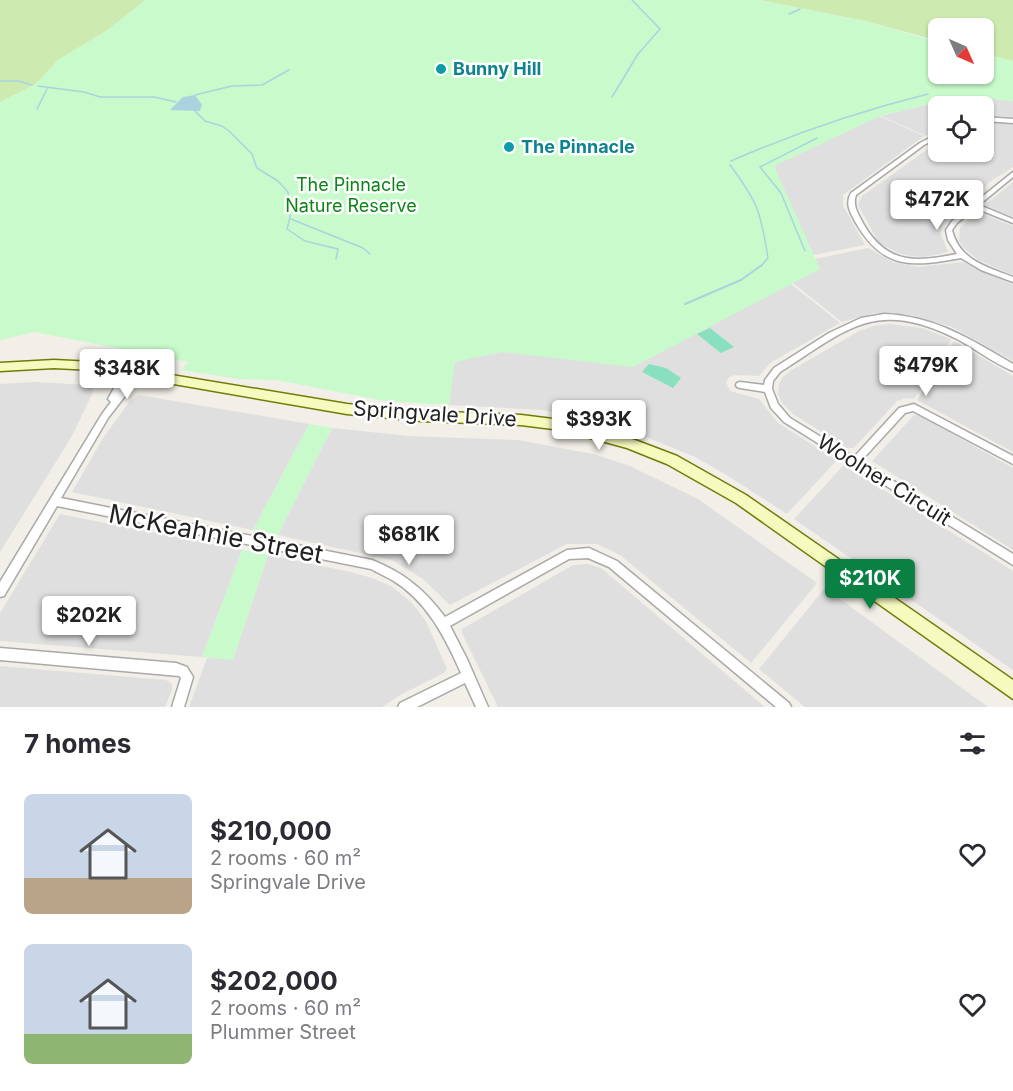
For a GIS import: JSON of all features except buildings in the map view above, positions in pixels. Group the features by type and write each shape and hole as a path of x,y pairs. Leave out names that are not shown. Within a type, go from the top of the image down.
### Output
{"main road":[{"name":"Springvale Drive","path":"0,367 74,365 347,409 418,416 538,422 596,433 672,460 741,499 1013,690"}],"street":[{"path":"994,120 1013,121"},
{"path":"928,141 853,194 850,204 867,239 875,247 892,256 923,262 963,255"},
{"path":"1013,174 954,222 949,230 952,243 963,255 980,266 1013,280"},
{"path":"974,205 1013,221"},
{"path":"740,385 768,389 769,380 777,369 853,324 882,318 905,319 937,327 1013,368"},
{"path":"0,591 6,572 54,501 133,373"},
{"name":"Woolner Circuit","path":"768,389 774,406 787,420 1013,560"},
{"path":"855,462 902,410 914,407 1013,460"},
{"name":"McKeahnie Street","path":"54,501 372,565 389,572 413,586 427,600 442,624 482,707"},
{"path":"442,624 567,555 590,553 613,564 785,707"},
{"path":"0,654 183,671 187,677 178,707"},
{"path":"404,707 467,676"}],"shaded area":[{"path":"994,99 1013,101 1013,117 994,116"},
{"path":"928,104 928,135 926,136 881,116"},
{"path":"879,116 924,136 843,195 843,206 865,245 813,255 773,166"},
{"path":"994,122 1013,123 1013,167 991,181 944,221 940,232 948,252 925,257 910,256 898,253 879,243 858,205 862,196 928,149 928,162 994,162"},
{"path":"1013,182 1013,217 987,206 986,204"},
{"path":"978,212 1013,226 1013,275 978,260 959,241 960,228"},
{"path":"868,248 893,262 917,267 963,262 1013,285 1013,361 952,327 912,315 874,313 842,322 793,283 814,259"},
{"path":"791,284 840,323 770,363 759,376 735,375 729,377 726,382 730,391 759,399 778,423 837,460 787,514 695,457 634,432 542,410 449,405 454,362"},
{"path":"890,324 922,328 951,339 914,399 906,398 897,401 854,448 847,448 793,414 782,403 778,394 779,384 790,371 859,331"},
{"path":"954,341 1013,376 1013,452 917,400"},
{"path":"35,382 88,385 93,388 93,392 72,436 0,552 0,384"},
{"path":"139,395 309,424 253,530 72,492 103,438 130,401"},
{"path":"914,415 921,416 1013,468 1013,550 872,461"},
{"path":"332,428 409,436 518,440 593,454 630,466 698,499 817,583 751,663 620,555 597,544 567,544 450,605 423,579 392,560 278,535"},
{"path":"844,465 1013,571 1013,670 794,519"},
{"path":"60,514 242,550 202,657 0,641 0,613"},
{"path":"268,555 351,572 391,586 411,602 426,621 447,669 444,673 382,707 189,707 207,658 233,659"},
{"path":"588,564 601,568 765,707 498,707 462,629 573,565"},
{"path":"825,588 988,707 805,707 759,669"},
{"path":"0,666 166,680 172,684 172,690 165,707 0,707"}],"green space":[{"path":"0,0 146,0 106,31 58,60 36,84 0,102"},
{"name":"The Pinnacle Nature Reserve","path":"146,0 760,0 864,21 928,39 928,84 994,84 994,56 1013,61 1013,101 994,99 994,96 928,96 928,104 880,116 774,166 820,269 633,367 502,352 455,362 449,405 385,401 276,380 238,379 181,370 189,362 35,332 0,340 0,102 36,84 58,60 106,31"},
{"path":"759,0 1013,0 1013,61 994,56 994,18 928,18 928,38 865,21"},
{"path":"710,328 734,347 721,353 697,334"},
{"path":"649,364 666,368 681,378 673,388 642,372"},
{"path":"309,424 332,428 278,535 253,530"},
{"path":"242,550 268,555 233,660 202,657"}],"water":[{"path":"195,95 202,105 200,111 170,110 183,97"}],"waterway":[{"path":"612,97 638,54 660,29 632,0"},
{"path":"789,14 800,9"},
{"path":"195,95 232,86 262,85 289,70"},
{"path":"0,81 19,81 32,85"},
{"path":"38,86 84,92 100,97 154,97 176,102"},
{"path":"37,109 47,89"},
{"path":"731,161 828,123 928,94"},
{"path":"194,110 205,121 222,126 229,131 252,154 257,168 278,181 288,192 290,217 287,229 305,241 338,249 336,259"},
{"path":"805,251 781,193 760,167 817,138"},
{"path":"730,165 757,208 768,258 762,265"},
{"path":"291,219 363,248 370,254"},
{"path":"685,304 741,280 762,265"}],"place":[{"name":"Bunny Hill","path":"441,69"},
{"name":"The Pinnacle","path":"509,147"}]}
